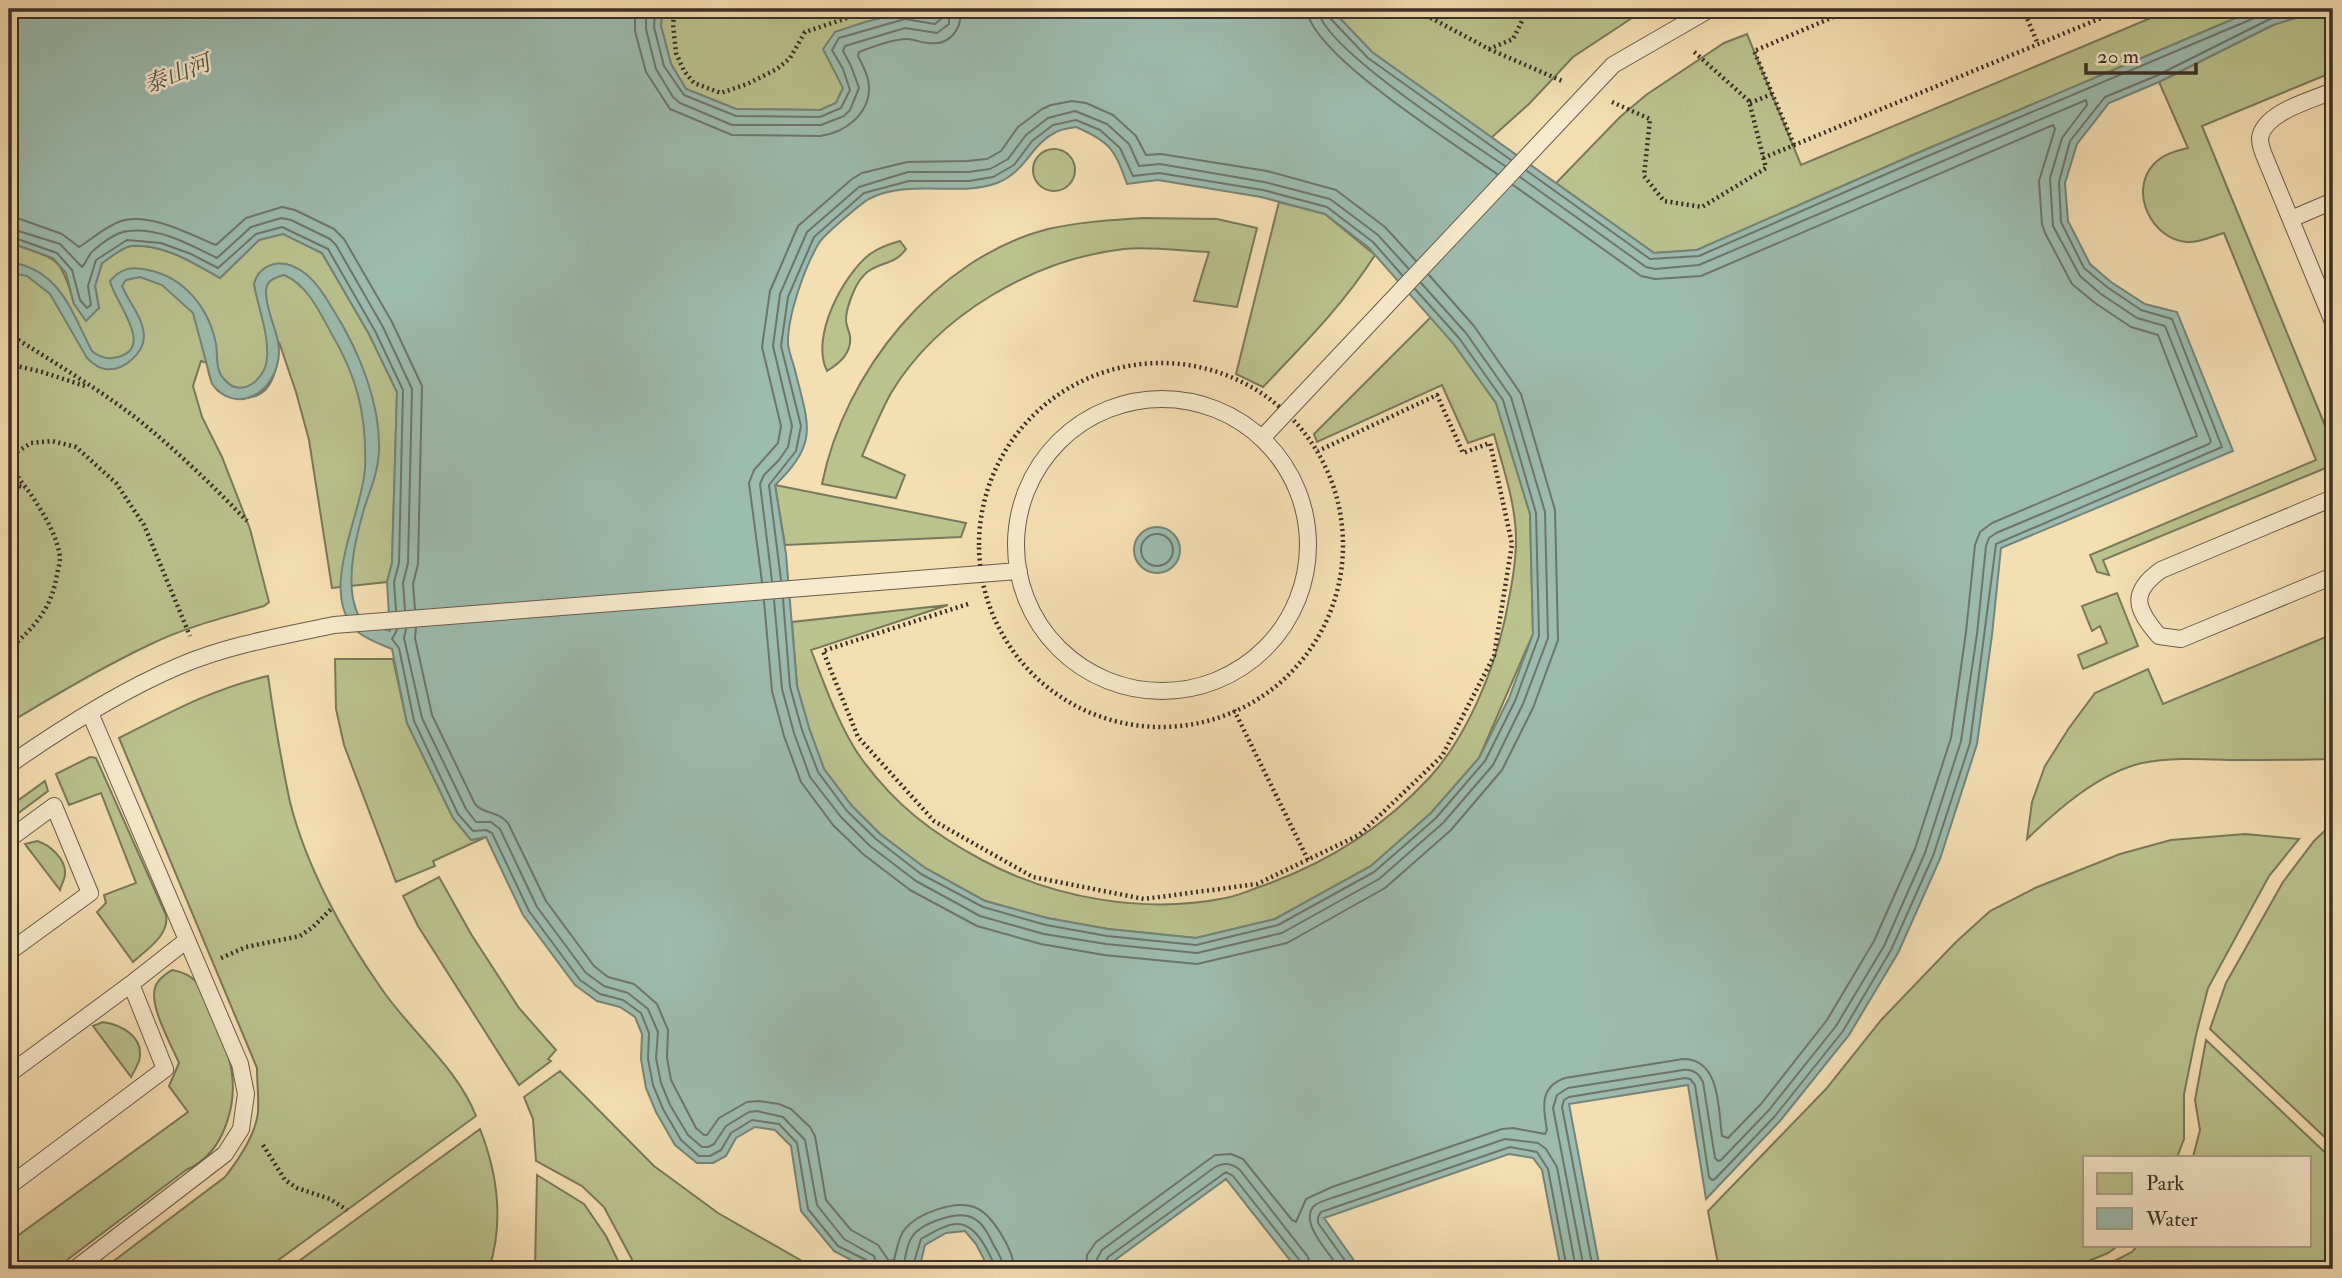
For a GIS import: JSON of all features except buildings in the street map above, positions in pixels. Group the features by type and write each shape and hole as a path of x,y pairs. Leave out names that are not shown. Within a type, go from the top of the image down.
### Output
{"lane":[{"path":"1262,438 1614,65 1710,9"},
{"path":"2333,91 2273,117 2265,126 2260,140 2333,322"},
{"path":"2291,219 2333,201"},
{"path":"1173,399 1221,411 1262,438 1292,475 1307,520 1308,568 1293,613 1264,651 1225,678 1179,691 1131,689 1087,672 1050,641 1026,600 1019,571 1015,552 1022,503 1044,459 1079,425 1124,404 1173,399"},
{"path":"2333,498 2161,570 2145,582 2138,601 2147,621 2159,636 2181,639 2333,576"},
{"path":"9,765 110,701 180,665 268,639 334,625 1019,571"},
{"path":"75,1269 225,1154 241,1129 246,1094 240,1063 90,713"},
{"path":"9,839 54,806 90,892 9,952"},
{"path":"9,1074 187,940"},
{"path":"9,1186 165,1069 131,984"}],"path":[{"path":"675,9 673,24 676,53 684,71 694,83 721,93 777,69 790,58 806,32 874,9"},
{"path":"1418,9 1489,49 1650,118 1644,176 1664,201 1702,207 1766,168 1750,103 1670,30"},
{"path":"1489,49 1513,39 1528,9"},
{"path":"1794,145 1754,51 1853,9"},
{"path":"2023,9 2038,44"},
{"path":"1763,158 2123,9"},
{"path":"1750,103 1772,94"},
{"path":"9,334 140,421 202,474 247,521"},
{"path":"1158,362 1220,371 1262,392 1287,411 1318,451 1336,489 1344,533 1339,587 1322,631 1286,678 1262,697 1217,718 1170,727 1123,724 1088,712 1053,692 1020,662 996,625 984,593 979,526 1002,453 1042,405 1097,374 1158,362"},
{"path":"9,364 96,390"},
{"path":"973,602 823,651 858,737 934,821 1033,877 1144,899 1257,884 1359,835 1442,757 1494,656 1512,544 1490,443 1463,453 1437,395 1318,451"},
{"path":"9,649 32,630 54,594 60,559 54,536 33,497 19,480 14,465 18,452 31,443 52,441 76,447 116,482 144,525 200,659"},
{"path":"9,482 26,489"},
{"path":"1234,710 1308,860"},
{"path":"199,968 246,947 300,936 332,908"},
{"path":"241,1129 267,1149 285,1180 297,1188 330,1199 347,1210"}],"green space":[{"path":"662,9 933,9 935,18 905,12 835,32 836,72 843,88 836,103 820,110 736,109 686,89 671,64 661,26"},
{"path":"1331,9 1639,9 1641,12 1573,57 1529,104 1491,138 1372,52"},
{"path":"2172,9 2257,9 1697,250 1654,253 1556,183 1620,117 1646,95 1724,43 1747,34 1801,165"},
{"path":"2324,9 2333,9 2333,72 2202,126 2333,445 2333,465 2103,560 2109,575 2097,572 2090,555 2316,460 2224,233 2187,242 2163,233 2148,212 2143,187 2154,164 2170,153 2188,148 2159,82 2273,25"},
{"path":"1054,149 1069,155 1075,170 1069,185 1054,191 1039,185 1033,170 1039,155"},
{"path":"1279,202 1325,214 1375,255 1308,340 1263,387 1236,374"},
{"path":"1143,218 1217,219 1257,228 1237,307 1194,301 1209,252 1124,249 1090,255 1023,278 962,316 935,339 911,365 891,393 862,456 905,475 896,498 822,484 833,442 851,401 873,362 901,326 933,293 968,265 1007,244 1048,229"},
{"path":"283,233 322,253 369,334 397,392 392,563 387,582 332,588 309,440 279,342 273,378 266,389 254,397 230,397 217,390 207,363 201,361 193,386 202,417 222,457 250,529 269,602 264,606 192,627 151,644 9,723 9,242 54,260 64,275 74,304 99,308 95,286 102,263 127,247 143,246 166,251 189,260 220,278 259,240"},
{"path":"900,241 906,249 900,256 872,269 859,281 847,313 849,348 841,361 827,371 823,357 823,341 826,325 840,291 870,254"},
{"path":"1431,317 1496,403 1530,514 1533,634 1479,758 1431,813 1371,866 1275,919 1196,938 1108,929 1047,918 985,901 925,868 880,834 852,806 824,769 809,728 797,686 792,622 948,605 811,650 846,733 874,775 901,804 931,828 982,860 1040,885 1101,900 1195,903 1242,893 1306,868 1351,843 1392,813 1430,777 1456,743 1486,682 1500,640 1514,570 1516,540 1511,500 1494,434 1468,443 1442,385 1317,442 1314,434"},
{"path":"775,485 966,523 961,537 785,545"},
{"path":"2117,593 2138,646 2083,669 2078,655 2107,643 2100,626 2092,631 2082,606"},
{"path":"2333,634 2333,759 2187,759 2142,763 2095,784 2066,804 2027,839 2032,802 2045,766 2095,693 2148,669 2163,704"},
{"path":"335,659 393,659 407,723 453,818 471,840 486,837 433,861 435,866 396,882 344,745 336,709"},
{"path":"268,676 290,802 306,850 327,899 367,967 393,1004 457,1081 476,1116 266,1269 103,1269 225,1177 250,1139 258,1108 257,1068 119,738 210,695"},
{"path":"90,757 96,758 166,915 161,935 133,962 97,912 106,903 104,895 136,883 101,793 69,805 56,774"},
{"path":"45,781 48,791 9,820 9,807"},
{"path":"2333,823 2333,1145 2210,1029 2226,983 2283,882 2314,841"},
{"path":"2245,834 2299,839 2269,876 2208,988 2184,1094 2184,1139 2177,1156 2083,1156 2083,1246 2118,1246 2108,1253 2069,1269 1932,1269 1887,1264 1845,1265 1828,1269 1719,1269 1708,1211 1826,1089 1882,1019 1956,942 1990,911 2035,888 2120,854 2171,840"},
{"path":"37,841 52,849 63,863 65,876 60,890 25,844"},
{"path":"439,877 471,934 519,1008 556,1050 548,1059 551,1061 519,1085 418,926 403,896"},
{"path":"172,970 190,976 200,987 228,1054 233,1091 227,1123 220,1138 200,1162 55,1269 9,1269 9,1242 188,1112 169,1086 179,1063 161,1024 155,1002 156,985"},
{"path":"103,1022 118,1026 136,1039 139,1061 131,1077 93,1026"},
{"path":"2206,1040 2333,1160 2333,1256 2322,1269 2099,1269 2132,1252 2137,1246 2310,1246 2310,1156 2193,1156 2200,1130 2195,1100"},
{"path":"560,1071 654,1166 718,1213 816,1269 637,1269 604,1207 582,1186 536,1161 533,1119 524,1097"},
{"path":"480,1129 491,1164 497,1199 496,1234 489,1269 288,1269"},
{"path":"537,1175 584,1204 606,1236 622,1269 535,1269"}],"water":[{"name":"泰山河","path":"19,9 662,9 661,26 671,64 686,89 736,109 820,110 836,103 843,88 823,49 835,32 905,12 935,18 933,9 1331,9 1372,52 1654,253 1697,250 2257,9 2323,9 2273,25 2159,82 2109,103 2077,144 2065,183 2068,221 2090,264 2111,282 2145,304 2177,312 2233,451 2001,548 1977,744 1940,859 1898,953 1849,1035 1780,1121 1706,1199 1688,1085 1569,1104 1600,1269 1561,1269 1542,1170 1533,1158 1509,1154 1324,1218 1360,1269 1297,1269 1226,1179 1111,1263 1116,1269 989,1269 976,1244 965,1231 946,1233 925,1245 919,1269 868,1269 834,1251 801,1211 791,1146 775,1130 755,1127 736,1138 726,1156 713,1163 697,1163 675,1145 656,1112 646,1088 641,1059 642,1034 635,1017 620,1007 597,1001 575,985 523,915 486,837 471,840 453,818 407,723 392,649 362,635 346,616 341,597 341,575 365,468 364,431 358,396 347,364 311,298 292,279 284,275 269,282 266,288 267,301 278,343 278,361 269,383 261,391 242,399 221,393 212,384 193,313 162,285 140,277 126,280 122,286 141,323 143,342 131,360 119,368 105,369 87,358 50,294 27,276 9,273 9,262 41,273 62,294 92,351 101,357 109,358 126,354 134,337 110,281 118,273 132,268 148,270 173,279 193,296 201,307 213,331 219,371 224,379 238,388 252,384 266,366 265,330 254,284 258,275 270,265 280,263 294,267 308,276 325,296 343,327 360,361 372,397 379,434 379,452 356,542 352,588 353,599 361,619 371,626 390,631 387,582 392,563 397,392 369,334 322,253 283,234 259,240 220,278 189,260 166,251 143,246 127,247 102,263 95,286 99,308 86,321 74,304 66,273 53,258 9,242 9,13","holes":["1076,127 1097,137 1110,148 1127,184 1158,180 1261,197 1325,214 1368,247 1453,343 1496,403 1530,514 1533,634 1509,698 1479,758 1431,813 1371,866 1275,919 1196,938 1108,929 1047,918 985,901 925,868 880,834 852,806 824,769 797,686 786,554 775,485 799,457 805,444 807,432 804,405 788,344 788,333 803,278 814,253 828,233 871,198 902,190 967,189 997,183 1015,172 1047,137 1063,129"]},
{"path":"1157,527 1173,534 1180,550 1173,566 1157,573 1141,566 1134,550 1141,534"}]}
